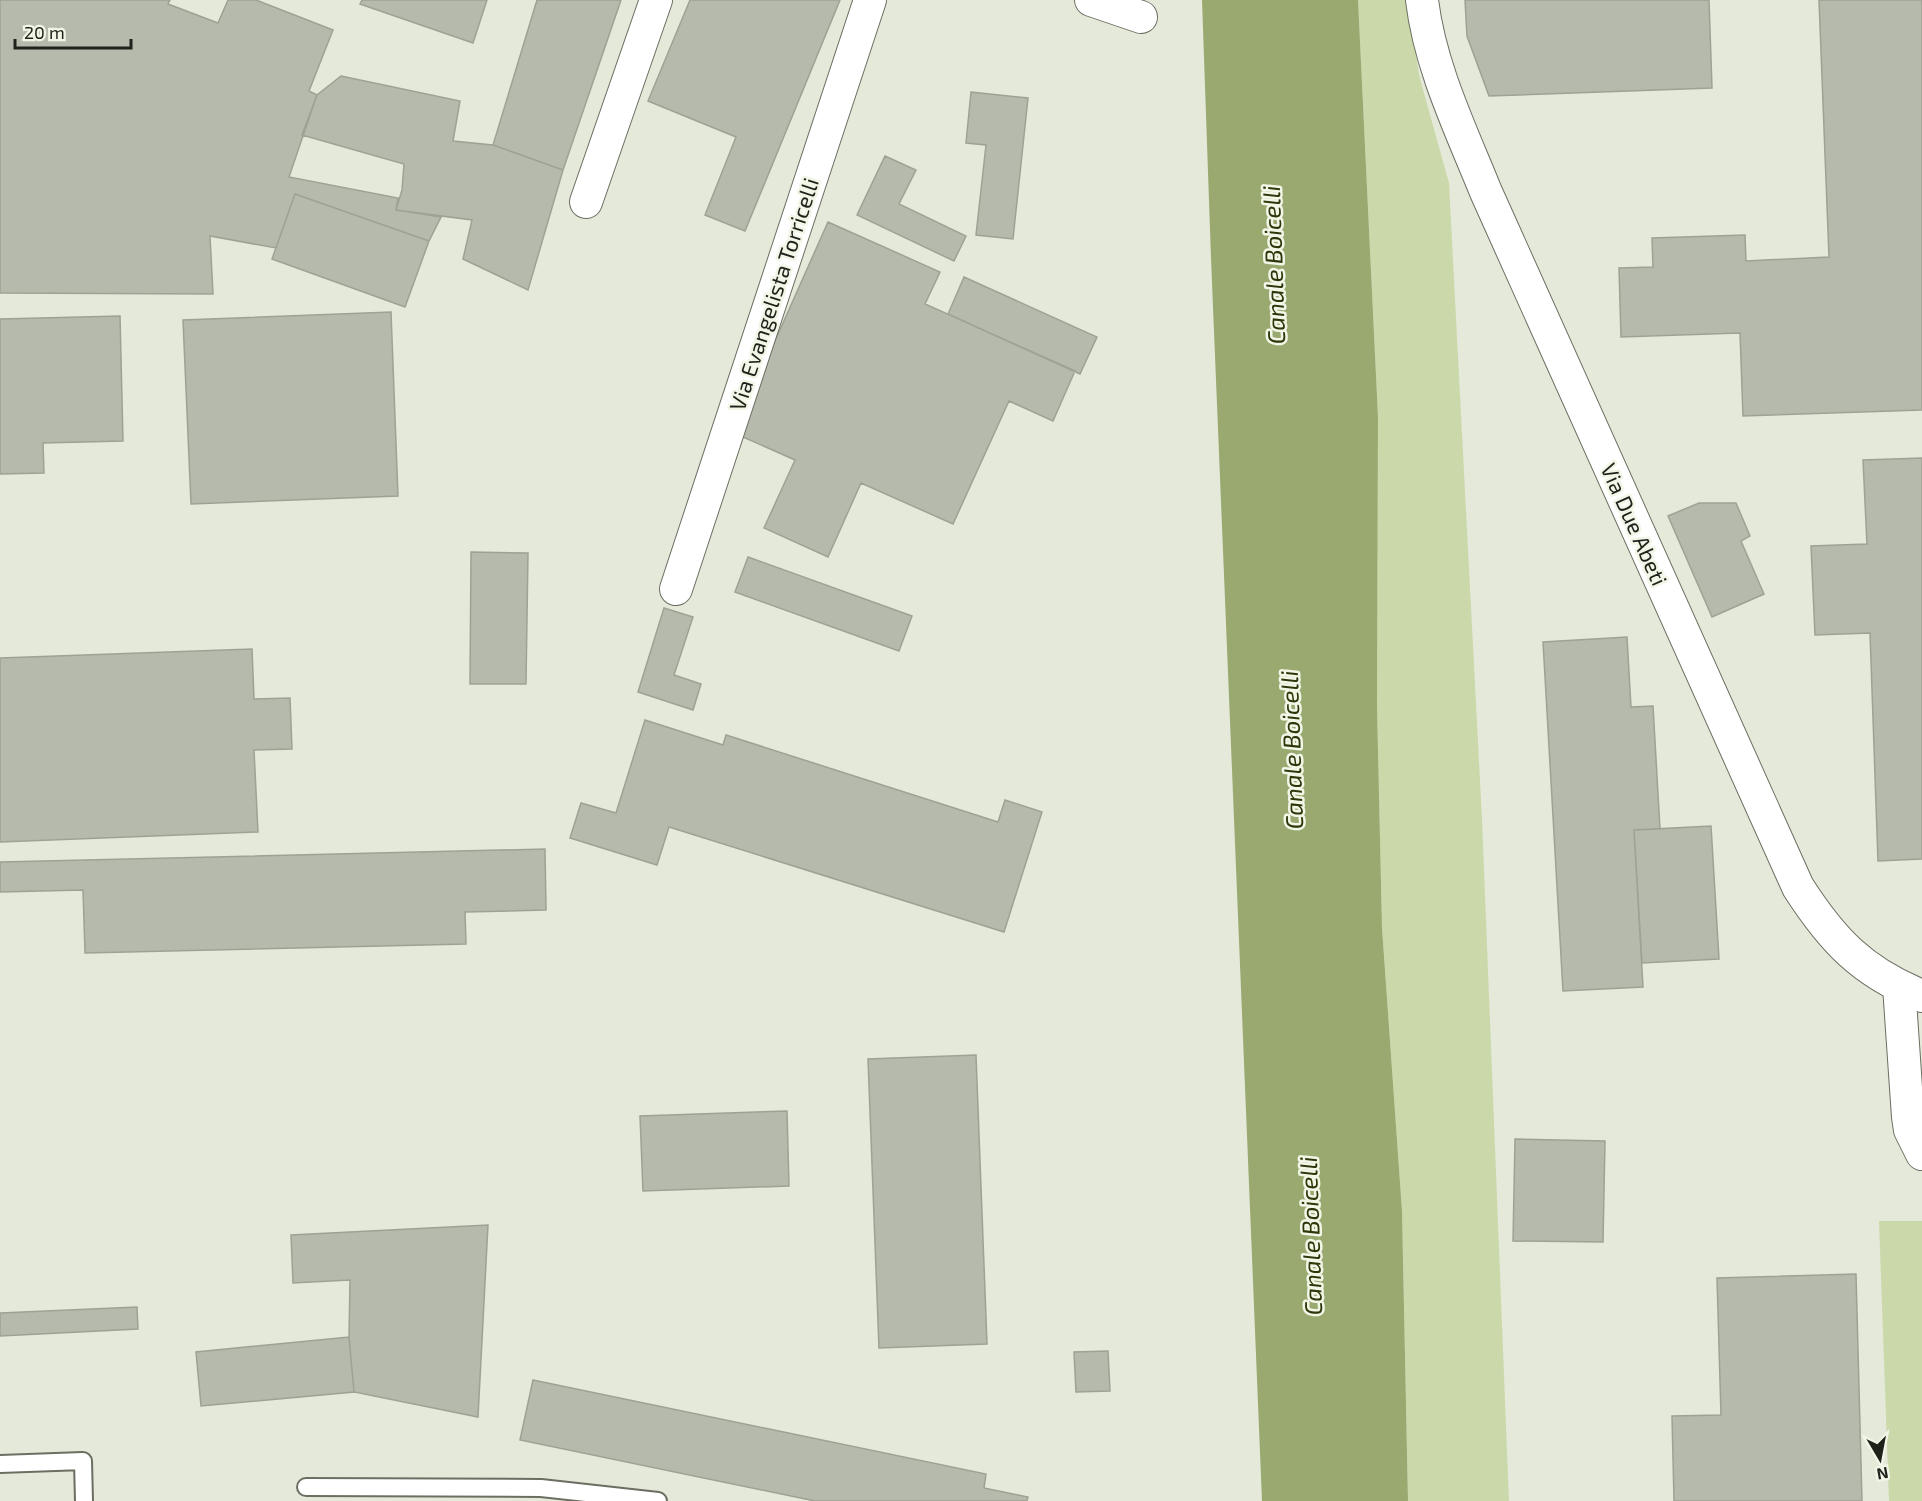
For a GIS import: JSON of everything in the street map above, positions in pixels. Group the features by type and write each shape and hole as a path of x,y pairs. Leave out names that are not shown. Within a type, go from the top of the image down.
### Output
{"street":[{"path":"586,202 656,0"},
{"name":"Via Evangelista Torricelli","path":"676,589 870,0"},
{"path":"1091,0 1141,16"},
{"name":"Via Due Abeti","path":"1422,0 1424,20 1441,78 1486,192 1798,887 1819,921 1843,948 1877,974 1910,991"},
{"path":"1910,991 1908,1117 1910,1130 1922,1154"}],"lane":[{"path":"0,1464 83,1461 84,1501"},
{"path":"306,1487 541,1488 658,1501"}],"shaded area":[{"path":"1358,0 1408,0 1419,75 1449,183 1482,819 1509,1501 1408,1501 1402,1211 1382,928 1377,705 1378,417"},
{"path":"1879,1221 1922,1221 1922,1501 1889,1501"}],"water":[{"name":"Canale Boicelli","path":"1202,0 1358,0 1378,417 1377,705 1382,928 1402,1211 1408,1501 1262,1501"}],"building":[{"path":"0,0 170,0 168,4 218,23 228,0 256,0 333,30 309,91 317,95 289,177 398,198 396,210 441,217 429,241 295,194 276,248 210,236 213,294 0,293"},
{"path":"362,0 487,0 473,43 360,4"},
{"path":"537,0 621,0 563,170 493,145"},
{"path":"690,0 840,0 745,231 705,215 736,137 648,101"},
{"path":"1465,0 1709,0 1712,88 1489,96 1467,36"},
{"path":"1819,0 1922,0 1922,410 1743,416 1740,333 1621,337 1619,268 1653,267 1652,238 1745,235 1746,261 1829,257"},
{"path":"341,76 460,101 453,141 493,145 563,170 528,290 463,259 472,220 396,210 402,190 404,164 302,135 317,95"},
{"path":"971,92 1028,98 1013,239 976,235 986,145 966,143"},
{"path":"885,156 916,170 899,204 966,236 954,261 857,215"},
{"path":"295,194 429,241 405,307 272,259"},
{"path":"828,222 940,272 925,304 1075,371 1053,421 1009,401 953,524 861,483 828,557 764,528 795,460 734,433"},
{"path":"964,277 1097,337 1080,374 948,314"},
{"path":"391,312 398,496 191,504 183,320"},
{"path":"120,316 123,441 43,443 44,473 0,474 0,319"},
{"path":"1922,458 1922,859 1878,861 1870,633 1815,635 1811,546 1867,544 1863,460"},
{"path":"1699,503 1736,503 1750,536 1741,541 1764,594 1712,617 1668,516"},
{"path":"471,552 528,553 526,684 470,684"},
{"path":"748,557 912,616 899,651 735,592"},
{"path":"664,608 693,617 674,675 701,684 693,710 638,692"},
{"path":"1627,637 1631,707 1653,706 1660,829 1634,830 1643,987 1563,991 1543,642"},
{"path":"252,649 254,699 290,698 292,749 254,750 258,832 0,842 0,658"},
{"path":"645,720 723,745 726,735 998,822 1005,800 1042,812 1004,932 669,827 657,865 570,838 581,803 616,813"},
{"path":"1711,826 1719,959 1642,963 1634,830"},
{"path":"545,849 546,910 465,912 466,944 85,953 83,890 0,892 0,862"},
{"path":"976,1055 987,1344 879,1348 868,1059"},
{"path":"787,1111 789,1186 643,1191 640,1116"},
{"path":"1515,1139 1605,1141 1603,1242 1513,1241"},
{"path":"488,1225 478,1417 354,1392 349,1337 350,1280 293,1283 291,1235"},
{"path":"1856,1274 1862,1501 1674,1501 1672,1416 1721,1415 1717,1278"},
{"path":"137,1307 138,1329 0,1336 0,1313"},
{"path":"349,1337 354,1392 201,1406 196,1352"},
{"path":"1108,1351 1110,1391 1076,1392 1074,1352"},
{"path":"533,1380 986,1474 984,1488 1028,1497 1027,1501 815,1501 520,1440"}]}
